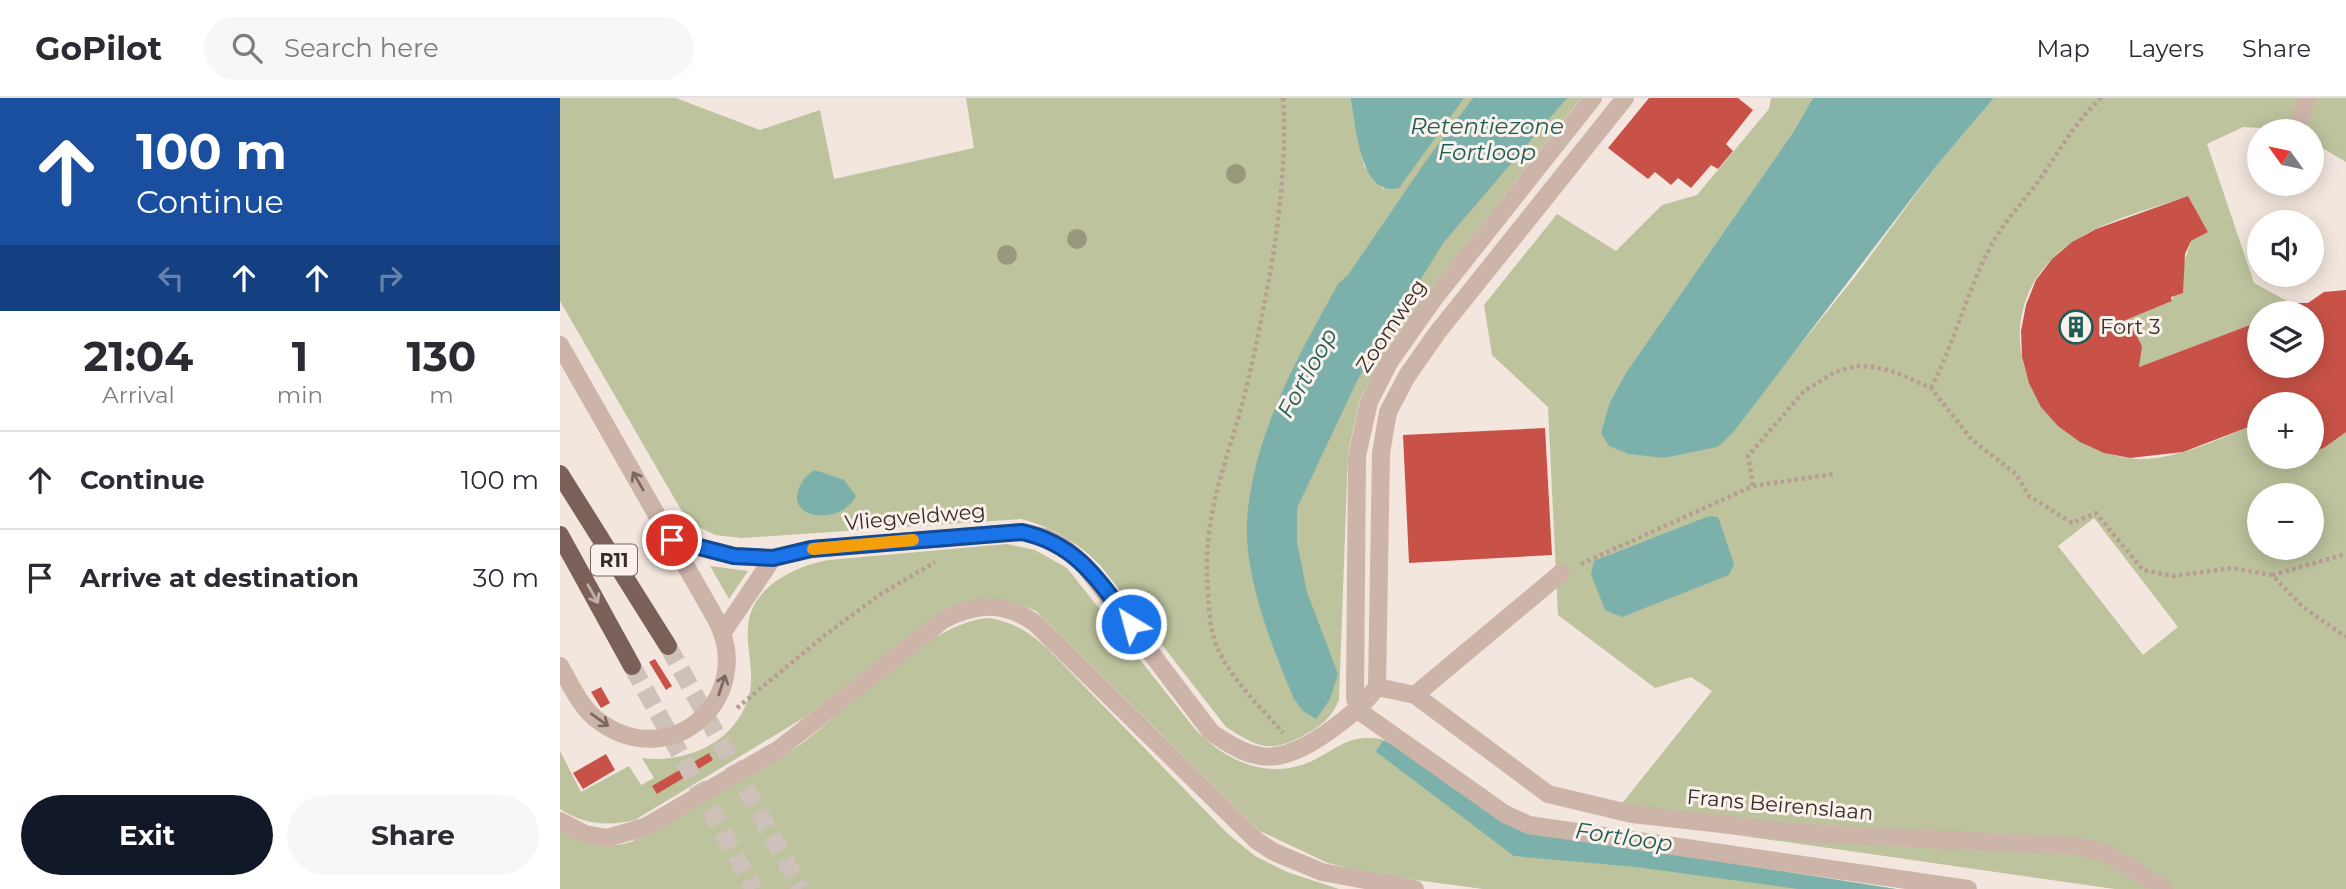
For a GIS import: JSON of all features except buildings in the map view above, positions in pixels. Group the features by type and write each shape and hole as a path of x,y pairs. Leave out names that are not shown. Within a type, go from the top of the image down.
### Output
{"main road":[{"name":"R11","path":"560,474 668,646"},
{"name":"R11","path":"560,534 632,666"}],"street":[{"name":"Zoomweg","path":"1359,711 1355,698 1357,456 1368,402 1390,361 1433,300 1593,98"},
{"path":"1298,752 1359,711 1377,687 1381,453 1388,412 1407,376 1437,333 1625,98"},
{"path":"2300,119 2307,98"},
{"path":"560,345 672,540 723,632 727,645 726,674 713,707 691,727 660,738 635,736 600,722 586,709 560,666"},
{"name":"Vliegveldweg","path":"672,540 734,556 773,558 811,549 1000,532 1045,537 1064,547 1084,565 1211,732 1234,748 1254,754 1277,757 1298,752"},
{"path":"723,632 773,558"},
{"path":"1377,687 1415,695 1561,573"},
{"path":"560,821 585,834 607,838 645,827 779,748 943,620 963,610 982,605 1019,612 1040,628 1226,814 1274,852 1322,872 1415,889"},
{"name":"Frans Beirenslaan","path":"1415,695 1548,793 1632,814 1803,833 2077,846 2108,854 2164,889"},
{"path":"1359,711 1505,814 1530,825 1968,889"}],"path":[{"path":"1283,98 1285,135 1264,301 1243,402 1212,503 1205,562 1210,626 1217,647 1239,681 1298,752"},
{"path":"1931,388 1951,351 1991,246 2014,208 2044,174 2084,114 2101,98"},
{"path":"1753,486 1748,456 1804,391 1835,372 1856,366 1874,368 1895,372 1931,388 1972,440 2016,474 2029,496 2072,523 2096,513 2143,570 2174,576 2232,568 2272,575 2346,554"},
{"path":"1561,573 1753,486 1834,474"},
{"path":"739,696 733,711 869,602 943,557"},
{"path":"2272,575 2302,607 2346,637"}],"green space":[{"path":"560,98 676,98 760,130 820,110 834,179 974,148 966,98 1350,98 1364,166 1384,190 1361,98 1581,98 1425,296 1387,349 1360,399 1348,453 1339,700 1324,722 1301,737 1280,745 1262,746 1226,727 1100,565 1073,542 1044,527 1021,519 742,538 715,535 693,524 680,508 560,301"},
{"path":"1771,98 1813,98 1792,134 1625,374 1609,404 1601,433 1665,458 1718,447 1858,273 1937,165 1994,98 2346,98 2346,162 2324,149 2324,119 2247,119 2247,127 2207,144 2247,262 2247,287 2261,287 2287,301 2247,301 2247,326 2139,367 2139,341 2133,331 2121,322 2172,301 2191,241 2208,232 2188,196 2100,227 2083,235 2054,257 2032,285 2022,316 2020,348 2028,378 2044,407 2066,431 2094,448 2127,458 2144,459 2178,454 2247,428 2247,469 2324,469 2324,446 2346,432 2346,889 2115,889 1611,817 1712,691 1691,677 1655,688 1558,615 1548,407 1492,355 1484,305 1557,214 1616,251 1662,205 1697,195 1769,109","holes":["2094,518 2178,627 2143,655 2058,546"]},
{"path":"1007,544 1035,550 1067,568 1195,729 1221,751 1251,765 1267,769 1299,766 1353,740 1381,739 1531,832 1896,889 1483,889 1379,875 1328,863 1260,831 1036,611 1012,602 990,599 967,602 943,610 805,717 635,820 596,823 560,809 560,751 581,792 629,766 641,785 654,778 642,758 659,759 693,753 723,736 744,708 750,691 748,627 751,613 757,600 777,580 803,567 829,560"},
{"path":"710,566 748,571 729,599"},
{"path":"988,618 1021,629 1048,649 1228,834 1255,856 1287,872 1339,889 560,889 560,831 595,844 631,842 784,756 910,654 937,637 963,624"}],"water":[{"name":"Retentiezone Fortloop","path":"1350,98 1464,98 1399,188 1386,188 1375,182 1362,157"},
{"name":"Retentiezone Fortloop","path":"1473,98 1567,98 1444,242 1358,379 1297,508 1297,542 1307,592 1338,674 1330,699 1316,719 1303,711 1294,699 1269,635 1255,588 1247,542 1247,520 1258,457 1293,368 1338,284 1348,275 1428,158"},
{"path":"1813,98 1994,98 1937,165 1735,430 1718,447 1665,458 1629,454 1609,446 1601,433 1609,404 1625,374 1792,134"},
{"path":"815,470 844,480 856,496 849,506 828,515 816,515 800,506 797,497 800,486"},
{"path":"1709,516 1718,517 1734,564 1729,575 1622,617 1605,610 1591,574 1594,561"},
{"path":"1384,740 1531,832 1896,889 1798,889 1636,867 1514,856 1379,754 1376,751"}],"tunnel":[{"path":"668,646 801,889"},
{"path":"632,666 754,889"}],"slow traffic":[{"path":"813,549 913,540"}],"place":[{"name":"Fort 3","path":"2076,327"}],"route":[{"path":"672,540 719,554 773,558 811,549 1022,532 1045,537 1064,547 1084,565 1131,624"}],"water label":[{"name":"Fortloop","path":"1307,373"},
{"name":"Fortloop","path":"1624,837"}]}
